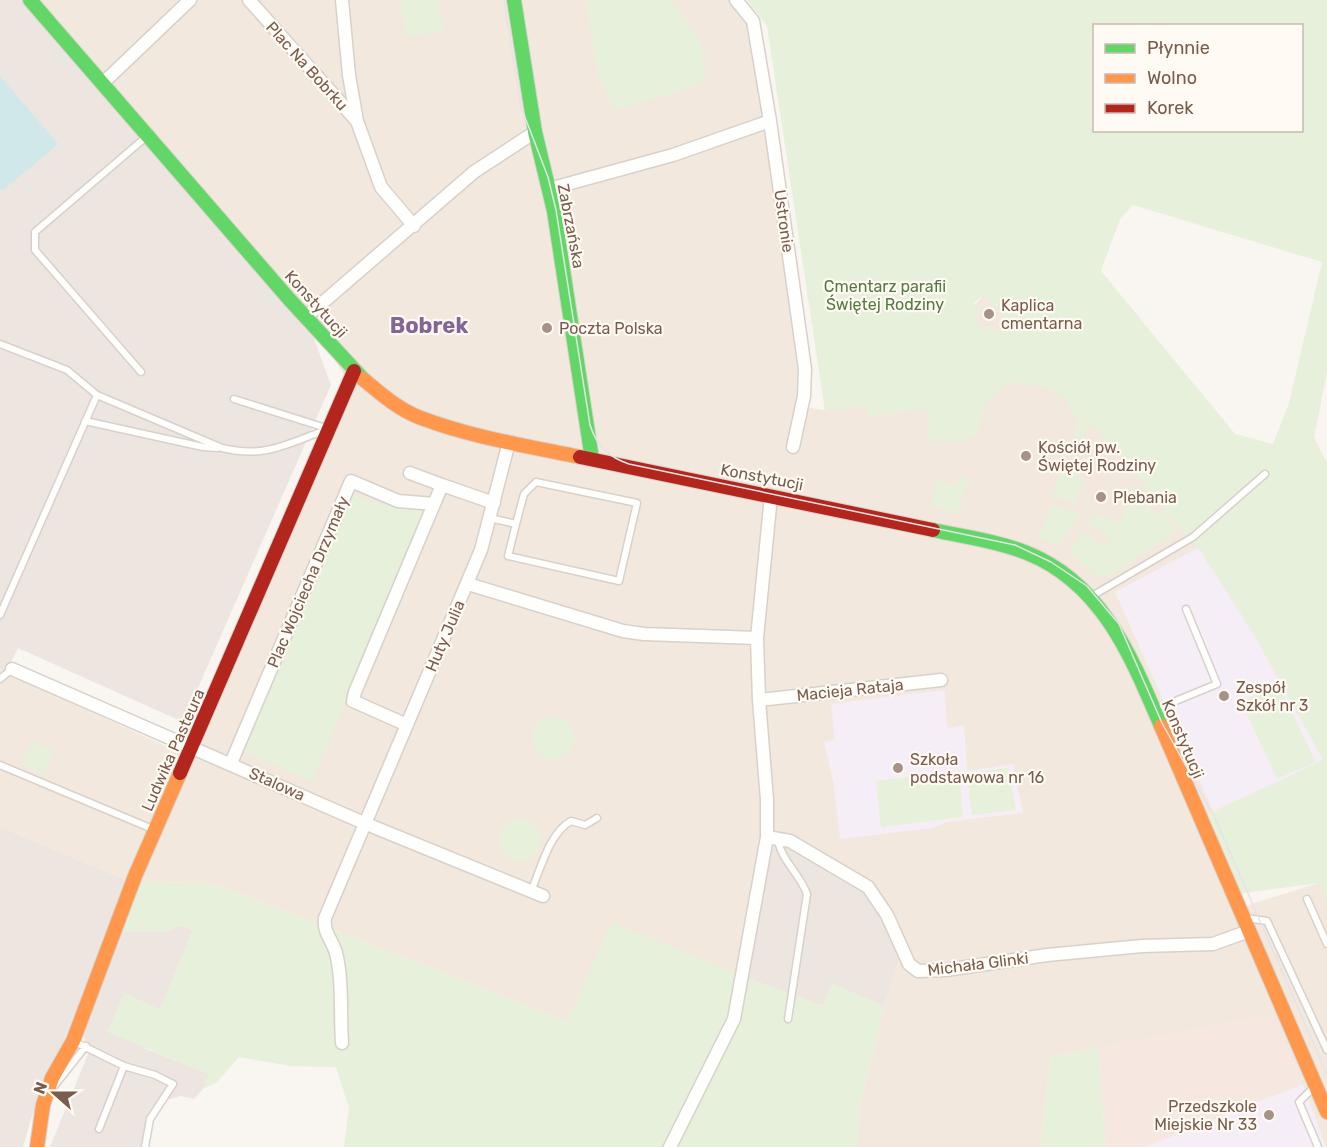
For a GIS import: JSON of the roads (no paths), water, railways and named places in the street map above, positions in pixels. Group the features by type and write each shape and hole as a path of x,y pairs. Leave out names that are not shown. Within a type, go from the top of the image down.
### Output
{"street":[{"name":"Konstytucji","path":"30,0 354,371 387,400 420,418 509,442 1014,548 1049,564 1092,596 1115,626 1327,1112"},
{"path":"103,83 190,0"},
{"name":"Plac Na Bobrku","path":"249,0 357,121"},
{"name":"Plac Na Bobrku","path":"342,0 357,121"},
{"name":"Zabrzańska","path":"514,0 535,132 549,189 592,459"},
{"name":"Ustronie","path":"736,0 753,21 770,121 805,369 804,396 793,447"},
{"path":"357,121 381,187 414,226"},
{"path":"549,189 673,154 770,121"},
{"path":"306,317 474,172 535,132"},
{"name":"Ludwika Pasteura","path":"37,1147 39,1121 58,1060 79,1043 156,830 354,371"},
{"name":"Huty Julia","path":"342,1043 339,972 335,951 323,928 325,918 468,584 490,518 509,442"},
{"path":"410,472 494,503"},
{"name":"Plac Wojciecha Drzymały","path":"231,763 351,481 398,501 434,504"},
{"path":"407,725 353,701 442,485"},
{"path":"670,1147 734,1019 772,838 759,700 757,638 771,496"},
{"path":"468,584 622,630 644,634 757,638"},
{"name":"Stalowa","path":"12,669 193,746 364,823 543,896"},
{"name":"Macieja Rataja","path":"759,700 941,680"},
{"name":"Michała Glinki","path":"772,838 790,841 868,887 887,915 909,964 918,971 946,970 1130,947 1214,944 1249,931"}],"lane":[{"path":"141,372 35,250 35,232 148,135"},
{"path":"0,344 67,370 97,395 222,448"},
{"path":"0,615 97,395"},
{"path":"234,399 330,429"},
{"path":"86,421 203,447 256,453 330,429"},
{"path":"1092,596 1193,537 1265,474"},
{"path":"536,482 637,503 619,581 508,556 516,524 524,494 536,482"},
{"path":"490,518 516,524"},
{"path":"1153,710 1217,684 1186,609"},
{"path":"0,679 12,669"},
{"path":"0,765 156,830"},
{"path":"531,891 556,835 564,825 571,821 585,825 597,818"},
{"path":"772,838 802,880 807,894 788,1019"},
{"path":"1307,899 1327,944"},
{"path":"1243,917 1267,921 1327,1050"},
{"path":"79,1043 124,1066 155,1075 173,1084 150,1119 145,1147"},
{"path":"99,1129 124,1066"},
{"path":"1316,1085 1299,1102 1318,1147"}],"water":[{"path":"0,76 58,144 2,191 0,189"}],"tram line":[{"path":"504,0 521,107 548,177 556,210 590,425 600,445 615,458 629,464 1015,545 1051,562 1087,586 1119,624 1162,723 1215,818 1327,1074"}],"place":[{"name":"Kaplica cmentarna","path":"989,314"},
{"name":"Poczta Polska","path":"547,328"},
{"name":"Kościół pw. Świętej Rodziny","path":"1026,456"},
{"name":"Plebania","path":"1101,497"},
{"name":"Zespół Szkół nr 3","path":"1224,696"},
{"name":"Szkoła podstawowa nr 16","path":"898,768"},
{"name":"Przedszkole Miejskie Nr 33","path":"1269,1115"}],"district":[{"name":"Bobrek","path":"429,325"}],"park label":[{"name":"Cmentarz parafii Świętej Rodziny","path":"885,295"}]}
